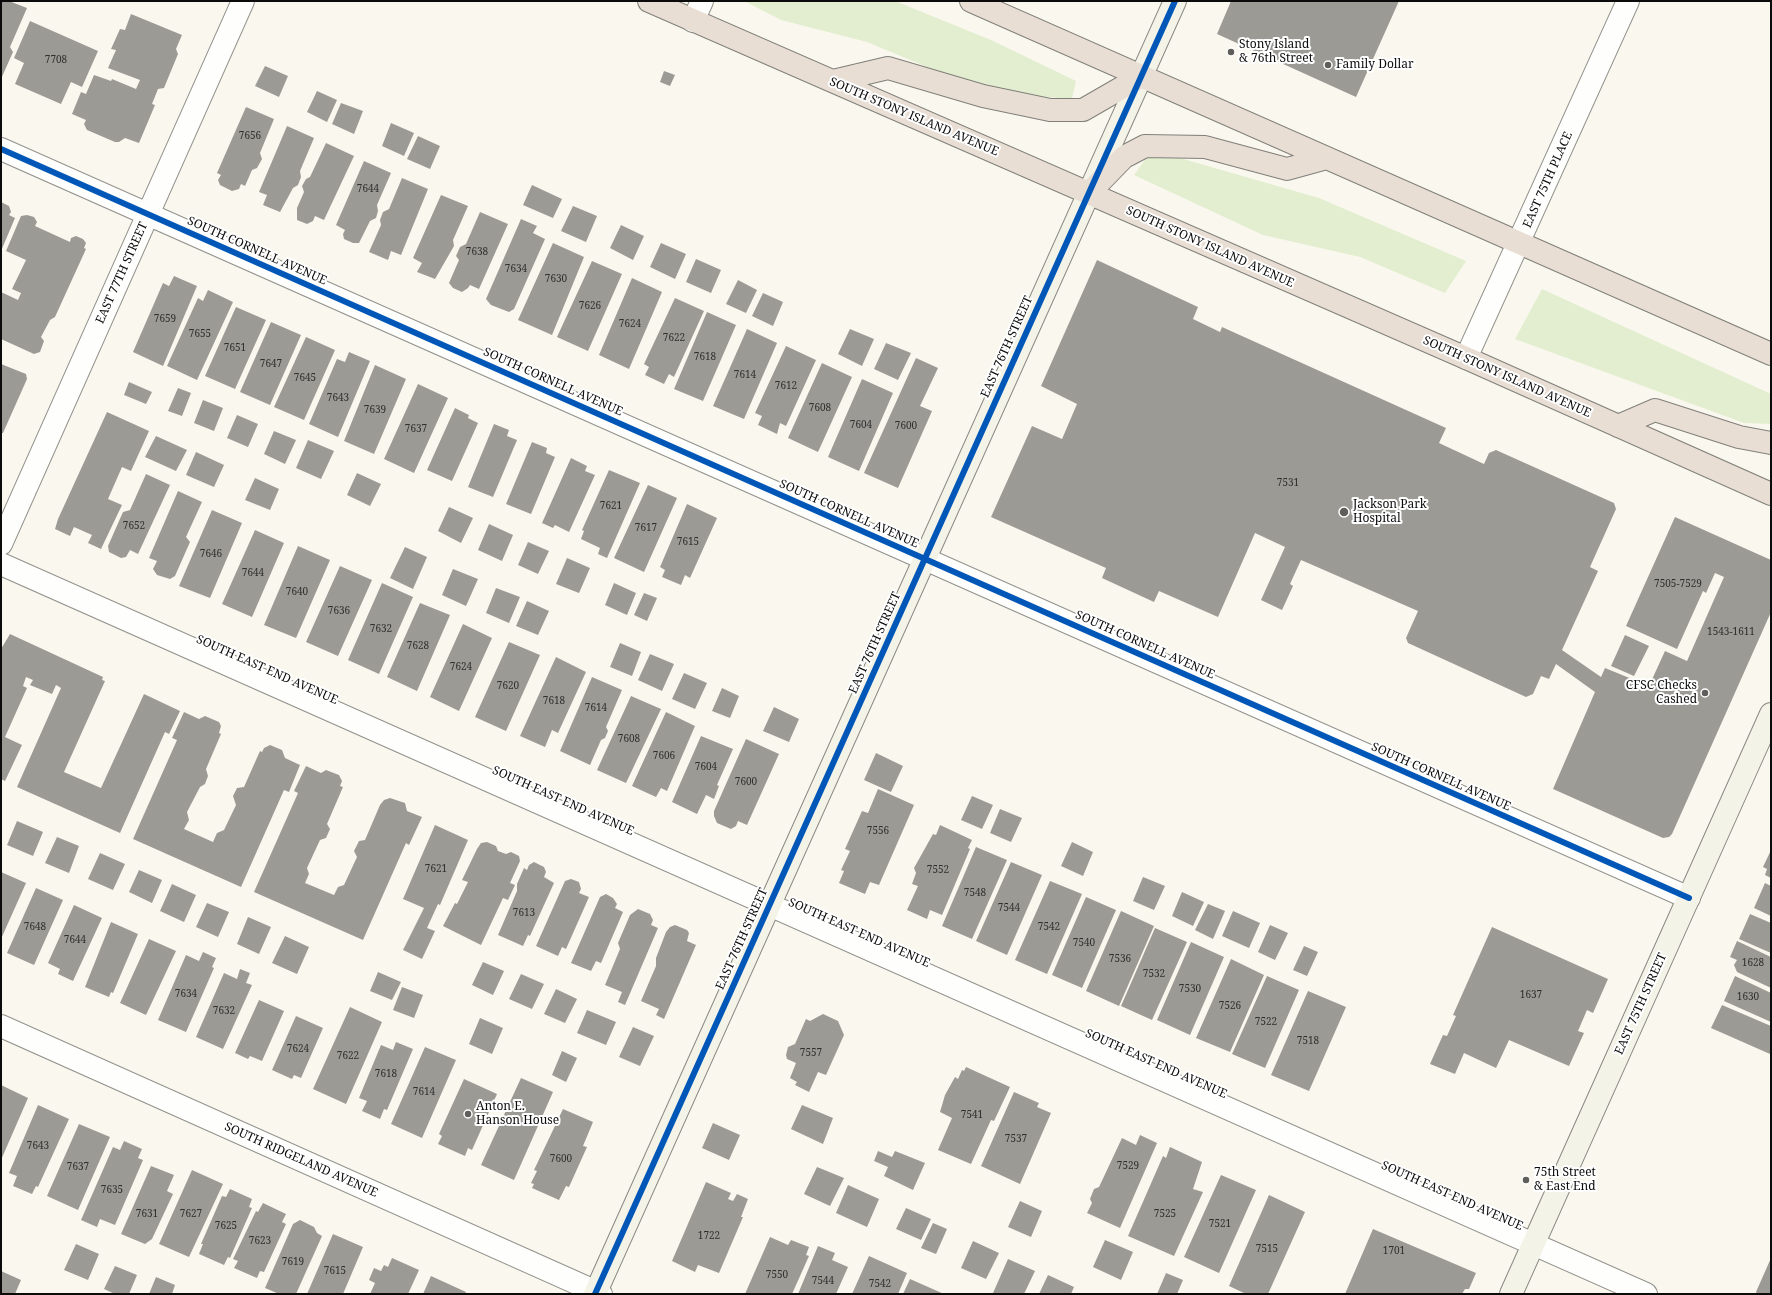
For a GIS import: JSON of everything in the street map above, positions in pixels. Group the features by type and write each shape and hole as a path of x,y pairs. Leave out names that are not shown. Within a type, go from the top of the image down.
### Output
{"highway":[{"name":"SOUTH STONY ISLAND AVENUE","path":"649,1 1466,358 1771,494"},
{"path":"971,1 1771,354"},
{"path":"833,82 888,68 984,96 1050,110 1083,110 1142,76"},
{"path":"1089,193 1124,157 1145,146 1205,147 1287,169 1327,158"},
{"path":"1618,426 1655,410 1739,437 1771,443"}],"street":[{"name":"EAST 77TH STREET","path":"1,544 243,1"},
{"path":"693,21 702,1"},
{"name":"EAST 76TH STREET","path":"597,1293 924,559 1175,1"},
{"name":"EAST 75TH PLACE","path":"1466,358 1628,1"},
{"name":"SOUTH CORNELL AVENUE","path":"1,149 1689,898"},
{"name":"SOUTH EAST END AVENUE","path":"1,564 1646,1294"},
{"name":"EAST 75TH STREET","path":"1511,1294 1771,714"},
{"name":"SOUTH RIDGELAND AVENUE","path":"1,1026 597,1293"}],"green space":[{"path":"744,1 895,1 991,40 1076,81 1072,99 1023,95 968,84 867,42 781,20"},
{"path":"1152,150 1319,198 1466,261 1445,293 1360,257 1263,235 1134,175"},
{"path":"1542,289 1771,394 1771,424 1744,423 1515,339"}],"building":[{"path":"1,1 9,1 27,8 10,47 13,52 1,79"},
{"name":"Family Dollar","path":"1231,1 1399,1 1356,97 1217,34"},
{"path":"131,14 182,35 176,49 178,54 164,88 158,89 152,104 155,105 139,143 125,138 119,142 115,142 87,130 84,124 86,120 72,114 81,92 86,94 94,75 111,81 112,79 136,89 140,80 108,68 116,50 111,49 120,29 125,30"},
{"path":"30,21 98,51 82,87 71,82 61,104 15,84 24,63 14,58"},
{"path":"265,66 288,76 279,97 255,86"},
{"path":"664,71 675,75 670,86 660,82"},
{"path":"317,91 337,100 327,122 307,112"},
{"path":"341,103 363,111 354,134 332,124"},
{"path":"246,107 274,119 260,153 262,159 257,168 252,170 245,186 241,184 239,189 232,191 220,185 218,180 221,175 217,173"},
{"path":"391,123 414,133 404,156 382,146"},
{"path":"287,126 314,138 300,171 301,177 298,185 293,188 280,212 263,205 267,195 259,192"},
{"path":"418,136 440,146 430,169 407,159"},
{"path":"326,143 354,156 324,220 315,216 313,221 307,224 297,220 297,208 304,192 302,186 306,179 310,177"},
{"path":"364,161 391,173 377,205 378,211 376,218 370,221 359,243 353,243 344,239 343,234 345,230 336,225"},
{"path":"402,178 428,189 401,255 391,251 388,260 369,252 381,225 380,220 383,212 389,209"},
{"path":"532,185 562,199 553,218 523,205"},
{"path":"441,195 468,206 453,240 454,246 435,279 417,272 422,263 413,258"},
{"path":"1,202 9,206 11,212 9,215 15,218 1,251"},
{"path":"573,206 597,216 586,242 561,231"},
{"path":"480,212 508,224 479,289 470,285 462,292 453,288 449,283 459,260 456,256 460,247 466,244"},
{"path":"27,215 34,217 37,222 35,226 70,242 71,238 76,236 83,239 86,243 84,248 86,249 55,317 50,320 41,337 44,341 40,352 34,354 1,339 1,292 18,300 21,293 12,289 26,260 6,251 21,216"},
{"path":"521,219 537,226 533,233 545,239 514,309 509,312 491,305 486,299"},
{"path":"621,225 644,236 633,260 610,248"},
{"path":"553,243 584,257 552,335 518,320"},
{"path":"661,243 686,254 675,279 650,267"},
{"path":"696,259 721,270 711,293 686,282"},
{"name":"Jackson Park Hospital","path":"1097,260 1198,307 1193,319 1220,332 1222,327 1446,428 1439,443 1484,464 1489,453 1496,450 1614,503 1616,509 1590,567 1598,571 1562,650 1601,677 1605,668 1649,686 1665,651 1687,661 1724,577 1715,573 1706,593 1703,591 1677,649 1626,626 1675,517 1771,560 1771,612 1672,834 1669,837 1663,838 1553,789 1595,692 1556,664 1549,679 1541,676 1533,694 1526,697 1408,643 1406,638 1418,611 1301,560 1290,584 1293,586 1282,610 1261,600 1285,547 1255,533 1218,617 1159,591 1154,602 1102,578 1106,568 991,517 1032,426 1062,439 1077,404 1041,386"},
{"path":"592,261 622,274 588,351 557,337"},
{"path":"174,276 197,286 163,366 133,352 163,283 169,286"},
{"path":"632,278 662,292 629,369 599,355"},
{"path":"738,280 757,290 746,313 726,304"},
{"path":"208,290 233,302 197,380 167,366 198,298 203,301"},
{"path":"763,293 783,302 773,326 752,316"},
{"path":"675,298 704,311 674,377 669,374 664,384 645,375 649,367 644,364"},
{"path":"236,307 266,320 235,389 205,376"},
{"path":"707,312 736,325 703,401 674,389"},
{"path":"271,322 301,335 270,405 240,392"},
{"path":"747,329 777,343 744,419 713,406"},
{"path":"850,329 874,339 862,366 838,354"},
{"path":"306,337 335,350 304,420 274,407"},
{"path":"886,343 911,353 898,380 874,369"},
{"path":"786,346 816,360 786,426 780,423 777,434 758,425 762,416 755,413"},
{"path":"349,352 370,361 338,437 309,424 337,359 345,362"},
{"path":"916,358 938,368 920,406 932,411 898,488 864,473"},
{"path":"822,363 852,377 818,452 788,438"},
{"path":"1,364 26,374 27,379 3,433 1,433"},
{"path":"375,365 406,379 374,454 344,441"},
{"path":"862,379 893,393 859,471 828,457"},
{"path":"129,382 152,392 146,404 124,395"},
{"path":"418,384 448,398 414,473 384,459"},
{"path":"178,388 191,393 182,416 168,411"},
{"path":"203,400 223,408 214,431 194,423"},
{"path":"455,408 469,415 468,418 478,423 452,481 427,470"},
{"path":"107,412 149,431 131,471 122,467 108,499 122,505 101,549 88,543 92,535 74,527 70,536 55,529 58,519"},
{"path":"237,415 258,424 248,447 227,438"},
{"path":"494,424 509,430 507,436 517,440 493,497 468,487"},
{"path":"274,431 296,440 285,464 264,454"},
{"path":"156,436 187,450 176,471 145,457"},
{"path":"308,440 334,451 321,479 296,468"},
{"path":"532,442 547,448 546,453 555,457 531,514 506,504"},
{"path":"196,452 224,465 214,487 186,475"},
{"path":"571,458 587,466 585,471 595,475 569,532 555,525 553,528 542,523"},
{"path":"609,470 640,483 607,558 598,554 600,548 581,539 584,531 582,530"},
{"path":"357,473 381,484 370,506 347,495"},
{"path":"146,474 170,485 138,554 130,550 126,557 121,558 109,552 108,546 123,512 130,510"},
{"path":"255,478 279,489 270,510 245,500"},
{"path":"648,485 677,498 644,572 614,558"},
{"path":"178,491 202,502 186,537 190,542 175,576 170,579 157,575 153,569 157,561 149,558"},
{"path":"687,504 717,518 690,578 685,575 681,585 662,577 665,570 660,567"},
{"path":"449,507 473,518 461,543 438,531"},
{"path":"212,510 242,523 210,598 179,586"},
{"path":"489,524 513,535 502,561 478,550"},
{"path":"255,530 284,543 252,617 222,604"},
{"path":"528,542 549,551 538,574 518,565"},
{"path":"298,546 330,560 296,638 264,625"},
{"path":"405,547 427,557 413,589 390,578"},
{"path":"567,558 590,568 579,593 556,584"},
{"path":"340,566 372,580 338,656 306,642"},
{"path":"453,569 478,579 466,606 442,595"},
{"path":"382,583 413,597 379,674 348,660"},
{"path":"614,583 636,593 627,615 605,605"},
{"path":"496,588 520,597 509,623 486,613"},
{"path":"644,593 657,598 647,621 634,615"},
{"path":"527,601 549,611 538,635 516,626"},
{"path":"420,603 450,615 417,691 387,677"},
{"path":"463,624 492,638 459,711 430,697"},
{"path":"10,634 103,677 102,680 105,681 64,772 101,788 144,694 180,711 169,734 165,732 120,833 17,787 61,688 56,685 52,694 30,685 33,680 26,677 23,686 27,688 5,737 22,745 5,781 1,779 1,649"},
{"path":"1625,635 1649,646 1634,676 1611,666"},
{"path":"509,642 540,655 506,731 475,717"},
{"path":"620,643 641,652 632,676 610,667"},
{"path":"650,654 674,664 662,691 638,680"},
{"path":"556,657 586,672 558,733 552,730 545,747 520,736"},
{"path":"684,673 707,683 695,709 672,699"},
{"path":"592,677 622,690 606,727 608,731 605,738 601,740 590,765 560,751"},
{"path":"722,688 739,696 730,718 712,711"},
{"path":"631,696 661,709 626,783 597,770"},
{"path":"774,707 799,719 789,742 763,731"},
{"path":"184,712 199,719 205,716 219,722 221,726 219,733 221,734 206,769 208,776 205,784 200,787 187,812 189,820 184,829 213,842 217,833 224,830 236,805 233,796 237,788 244,787 260,751 262,752 264,748 270,745 282,750 285,758 300,765 289,792 284,790 241,887 133,839 177,740 172,738"},
{"path":"666,712 695,726 667,791 661,788 656,797 632,786"},
{"path":"701,736 733,749 717,785 719,786 714,799 706,795 697,814 672,802"},
{"path":"746,739 779,754 747,825 738,821 736,826 731,829 717,823 714,816 714,811"},
{"path":"876,753 903,766 891,792 864,780"},
{"path":"306,766 321,773 326,770 339,775 342,781 340,786 343,787 327,824 330,829 326,838 320,840 307,868 309,874 305,883 334,895 338,887 344,885 357,857 354,851 359,841 365,840 380,805 384,800 390,798 405,803 407,811 422,817 409,845 406,843 363,940 254,892 298,793 294,791"},
{"path":"878,789 914,805 879,885 870,882 865,894 839,883 844,871 841,870 850,851 845,849 862,811 868,813"},
{"path":"972,796 993,805 982,829 961,820"},
{"path":"1000,809 1022,818 1011,842 990,833"},
{"path":"17,821 43,832 33,856 7,845"},
{"path":"435,825 468,840 440,905 438,904 427,928 435,931 422,959 403,950 424,908 403,899"},
{"path":"940,825 972,840 968,848 970,849 942,915 930,910 927,919 907,910 918,886 912,884 916,873 914,868 933,834 936,835"},
{"path":"57,837 79,846 69,873 45,863"},
{"path":"487,842 496,846 498,851 506,854 511,852 519,856 520,861 510,883 515,885 508,900 503,898 481,945 443,926 455,903 457,904 468,882 462,880 477,849 481,843"},
{"path":"1072,842 1093,852 1083,876 1061,866"},
{"path":"976,847 1007,860 972,939 942,926"},
{"path":"1771,850 1771,878 1765,875 1767,869 1763,867"},
{"path":"100,853 125,864 113,890 88,879"},
{"path":"534,862 544,867 546,872 544,877 554,883 530,936 528,935 523,946 498,935 517,891 517,884 524,868 527,870 529,865"},
{"path":"1011,862 1042,875 1007,955 976,941"},
{"path":"139,870 162,880 152,903 129,892"},
{"path":"1,872 26,883 1,939"},
{"path":"1143,877 1165,886 1154,910 1133,901"},
{"path":"571,879 579,882 581,889 579,893 589,897 566,949 562,947 558,956 536,946 565,881"},
{"path":"1050,881 1082,894 1047,974 1015,960"},
{"path":"1765,883 1771,886 1771,916 1754,908"},
{"path":"172,884 196,895 184,922 160,911"},
{"path":"36,888 63,900 34,965 7,953"},
{"path":"1182,892 1204,902 1193,926 1172,916"},
{"path":"606,894 613,898 617,904 615,908 623,912 601,963 596,961 591,971 571,963 600,897"},
{"path":"1086,897 1116,910 1082,988 1052,975"},
{"path":"207,903 229,912 218,937 196,927"},
{"path":"1208,904 1225,911 1213,939 1195,930"},
{"path":"74,905 102,918 73,981 58,974 60,969 48,963"},
{"path":"638,909 650,914 653,920 651,925 658,928 625,1005 618,1002 622,992 605,985 620,949 618,943 630,915"},
{"path":"1121,911 1154,926 1119,1006 1086,991"},
{"path":"1233,911 1260,923 1249,948 1222,936"},
{"path":"1750,914 1771,923 1771,953 1739,939"},
{"path":"248,917 271,927 259,954 237,944"},
{"path":"111,922 138,934 113,993 111,992 109,997 85,987"},
{"path":"675,925 687,930 689,933 687,941 696,945 664,1019 656,1015 659,1009 641,1001 656,966 656,958 666,932 670,927"},
{"path":"1270,925 1288,933 1275,960 1258,952"},
{"path":"1492,927 1608,979 1593,1013 1587,1010 1578,1031 1584,1033 1569,1066 1509,1040 1496,1068 1464,1053 1455,1074 1430,1064 1443,1035 1447,1036 1456,1016 1453,1015"},
{"path":"1155,928 1187,942 1152,1020 1121,1006"},
{"path":"285,936 309,947 297,974 272,963"},
{"path":"149,939 176,951 146,1015 120,1003"},
{"path":"1737,941 1771,957 1771,988 1737,972 1734,965 1737,960 1730,957"},
{"path":"1191,942 1224,957 1190,1035 1157,1020"},
{"path":"1304,946 1318,952 1307,976 1293,970"},
{"path":"203,952 216,958 212,967 214,968 186,1032 158,1020 186,955 199,961"},
{"path":"1231,959 1264,975 1230,1052 1196,1038"},
{"path":"483,962 504,971 493,995 472,985"},
{"path":"240,969 250,973 246,983 252,985 223,1049 196,1037 224,973 237,979"},
{"path":"378,972 401,982 392,1000 370,991"},
{"path":"521,974 544,984 532,1009 509,999"},
{"path":"1267,976 1299,990 1265,1068 1232,1054"},
{"path":"1735,976 1771,993 1771,1022 1724,1001"},
{"path":"402,987 423,995 414,1018 393,1010"},
{"path":"556,989 577,999 565,1023 544,1014"},
{"path":"1308,991 1346,1007 1309,1091 1271,1075"},
{"path":"259,1000 284,1011 262,1061 250,1056 248,1059 235,1053"},
{"path":"1722,1005 1771,1026 1770,1054 1711,1028"},
{"path":"350,1007 382,1022 346,1104 313,1089"},
{"path":"587,1010 616,1022 606,1045 577,1033"},
{"path":"823,1014 838,1021 844,1035 826,1075 818,1072 809,1092 795,1085 797,1082 790,1078 796,1063 787,1059 786,1055 788,1047 795,1044 806,1019 810,1021"},
{"path":"296,1016 323,1028 301,1078 294,1075 292,1079 272,1070"},
{"path":"480,1018 503,1028 492,1054 469,1044"},
{"path":"633,1027 654,1036 640,1066 619,1057"},
{"path":"396,1042 413,1049 387,1110 384,1109 380,1119 362,1111 367,1101 359,1098 381,1045 393,1050"},
{"path":"425,1047 456,1060 422,1138 391,1124"},
{"path":"562,1051 577,1058 566,1082 552,1075"},
{"path":"966,1067 1010,1087 994,1121 991,1120 971,1164 938,1150 952,1118 940,1112 945,1095 955,1077 958,1079 962,1070 964,1071"},
{"path":"521,1078 553,1092 514,1180 481,1165"},
{"name":"Anton E. Hanson House","path":"464,1079 497,1094 472,1150 468,1148 465,1156 438,1144 442,1136 439,1134"},
{"path":"1,1085 28,1098 1,1160"},
{"path":"1014,1092 1039,1103 1037,1107 1051,1113 1020,1184 981,1166"},
{"path":"38,1105 69,1119 38,1187 36,1186 32,1194 13,1186 17,1176 9,1173"},
{"path":"802,1105 833,1118 823,1144 791,1129"},
{"path":"563,1109 593,1122 583,1146 587,1147 569,1187 566,1186 559,1200 532,1188 534,1184 531,1183 537,1171 534,1170"},
{"path":"713,1123 740,1135 729,1160 702,1148"},
{"path":"79,1124 110,1137 78,1210 47,1196"},
{"path":"1140,1135 1157,1143 1120,1228 1087,1213 1092,1203 1090,1199 1094,1189 1099,1187 1122,1138 1136,1145"},
{"path":"124,1141 142,1149 138,1158 143,1160 115,1225 100,1219 97,1227 81,1220 113,1147 120,1150"},
{"path":"1170,1147 1202,1162 1193,1189 1203,1192 1174,1256 1128,1236 1163,1156 1166,1158"},
{"path":"878,1151 892,1157 895,1151 925,1163 913,1190 884,1176 888,1167 874,1161"},
{"path":"151,1166 174,1175 167,1191 173,1194 152,1239 145,1244 121,1234"},
{"path":"817,1167 844,1178 830,1206 804,1194"},
{"path":"192,1170 223,1184 189,1257 159,1244"},
{"path":"1221,1175 1256,1190 1219,1273 1184,1257"},
{"path":"706,1182 731,1193 728,1199 733,1201 737,1194 748,1199 741,1217 743,1217 719,1273 698,1265 695,1272 672,1261"},
{"path":"848,1185 879,1199 867,1227 836,1213"},
{"path":"230,1189 252,1199 249,1207 252,1208 230,1258 228,1257 224,1265 199,1254 203,1244 201,1244 222,1196 226,1197"},
{"path":"1269,1195 1305,1212 1268,1294 1246,1294 1229,1286"},
{"path":"1020,1201 1042,1211 1031,1237 1008,1227"},
{"path":"263,1203 286,1214 282,1222 286,1224 264,1272 260,1271 257,1278 234,1268 238,1261 233,1259 256,1211 258,1212"},
{"path":"906,1208 931,1219 921,1240 896,1229"},
{"path":"300,1220 314,1227 317,1233 322,1236 296,1294 279,1294 265,1288 293,1224"},
{"path":"933,1223 947,1229 936,1254 921,1248"},
{"path":"1373,1229 1476,1273 1469,1289 1465,1289 1462,1294 1345,1294"},
{"path":"333,1234 363,1247 343,1294 307,1294"},
{"path":"770,1237 788,1245 791,1240 809,1247 806,1255 809,1256 792,1294 745,1294"},
{"path":"1105,1240 1133,1252 1121,1280 1093,1267"},
{"path":"973,1241 999,1253 986,1279 961,1268"},
{"path":"76,1244 99,1254 88,1280 64,1270"},
{"path":"818,1246 835,1253 832,1260 848,1267 836,1294 798,1294"},
{"path":"869,1256 907,1273 898,1294 852,1294"},
{"path":"392,1258 419,1270 408,1294 370,1294 375,1283 369,1280 374,1268 381,1271 384,1265 388,1267"},
{"path":"1771,1258 1771,1294 1757,1294 1756,1292"},
{"path":"1008,1259 1035,1271 1024,1294 993,1293"},
{"path":"115,1266 137,1275 129,1294 115,1294 104,1289"},
{"path":"1,1271 21,1280 15,1294 1,1294"},
{"path":"1166,1273 1183,1280 1177,1294 1157,1294"},
{"path":"1048,1275 1074,1287 1071,1294 1039,1294"},
{"path":"431,1276 466,1292 465,1294 423,1294"},
{"path":"156,1277 175,1285 172,1294 149,1294"},
{"path":"910,1279 944,1294 903,1294"}],"cycle path":[{"path":"595,1294 1175,1"},
{"path":"1,149 1689,898"}],"place":[{"name":"Stony Island & 76th Street","path":"1231,52"},
{"name":"Family Dollar","path":"1328,65"},
{"name":"Jackson Park Hospital","path":"1344,512"},
{"name":"CFSC Checks Cashed","path":"1705,693"},
{"name":"Anton E. Hanson House","path":"468,1114"},
{"name":"75th Street & East End","path":"1526,1180"}]}
